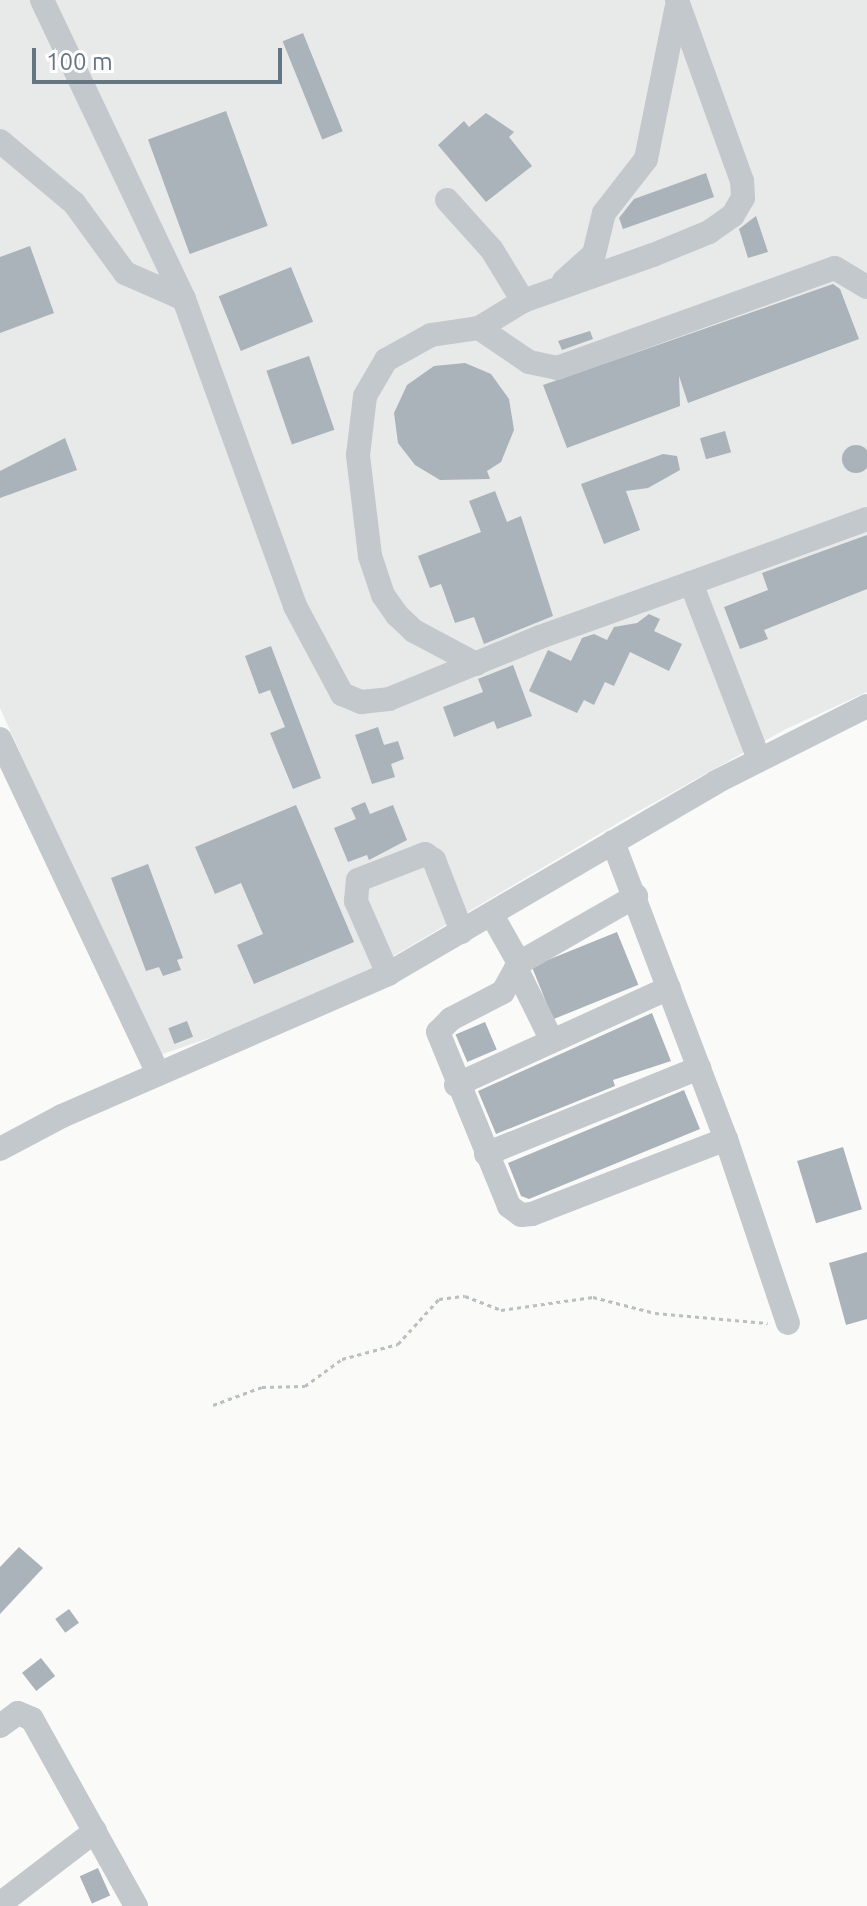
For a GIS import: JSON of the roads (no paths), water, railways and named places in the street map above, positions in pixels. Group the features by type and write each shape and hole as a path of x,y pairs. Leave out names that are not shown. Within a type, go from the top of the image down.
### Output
{"street":[{"path":"42,0 184,299 295,606 342,694 375,703 867,519"},
{"path":"476,664 414,631 383,595 370,556 358,455 365,396 386,360 431,335 479,328 523,301 709,232 733,215 743,198 677,4"},
{"path":"555,289 594,254 604,213 646,159 677,4"},
{"path":"0,141 74,203 125,273 184,299"},
{"path":"447,200 492,250 523,301"},
{"path":"479,328 529,362 557,368 835,268 867,287"},
{"path":"691,583 759,759"},
{"path":"0,1149 158,1073 388,974 759,759 867,706"},
{"path":"0,739 158,1073"},
{"path":"613,842 726,1139 788,1323"},
{"path":"388,974 356,901 358,880 425,854 434,860 462,932"},
{"path":"636,896 518,966 503,992 438,1032 456,1085 509,1206 521,1215 532,1214 726,1139"},
{"path":"492,915 552,1041"},
{"path":"456,1085 669,988"},
{"path":"486,1154 699,1068"},
{"path":"0,1726 18,1713 32,1719 136,1906"},
{"path":"0,1904 95,1831"}]}
